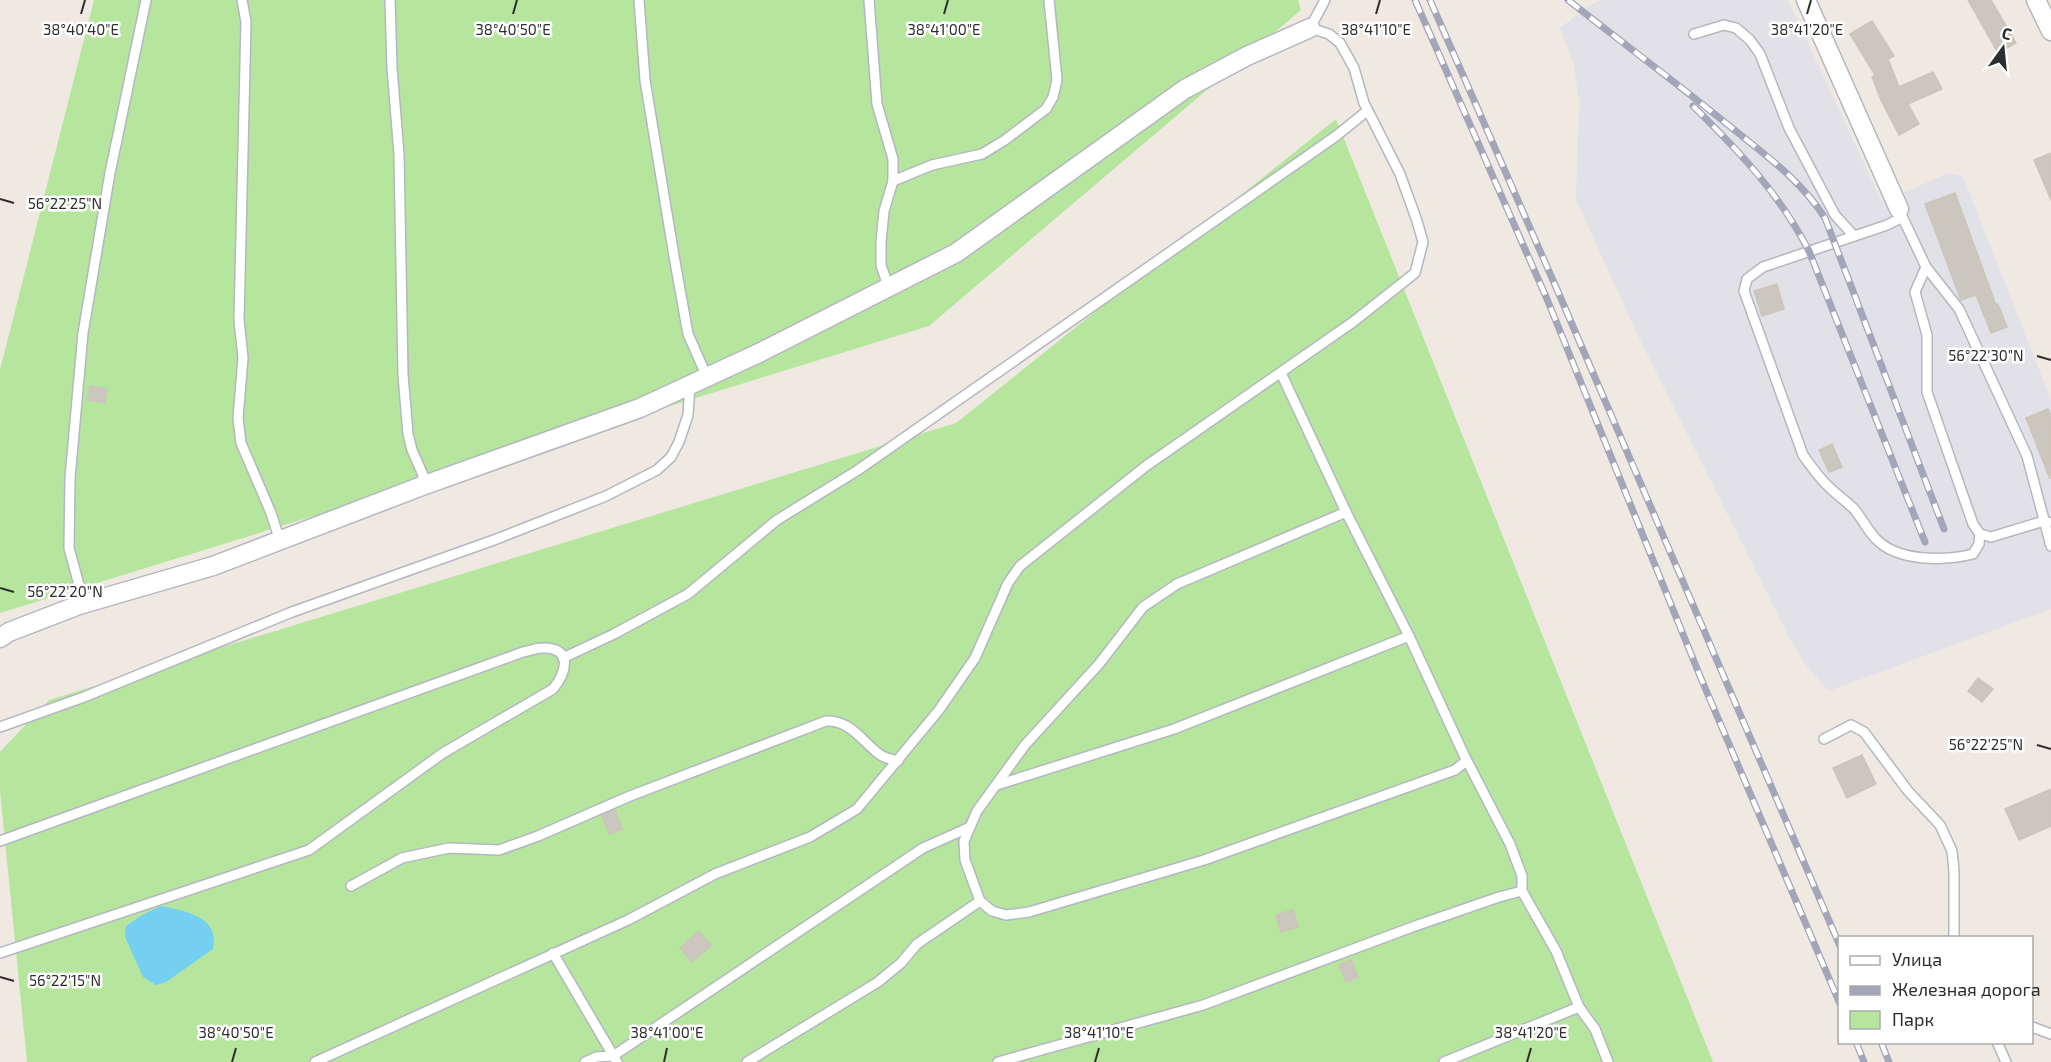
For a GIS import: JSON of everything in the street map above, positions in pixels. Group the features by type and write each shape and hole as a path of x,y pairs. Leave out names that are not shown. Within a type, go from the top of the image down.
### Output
{"street":[{"path":"1806,0 1899,209"},
{"path":"2036,0 2051,31"},
{"path":"0,638 9,632 78,605 213,566 422,486 640,408 759,353 956,253 1185,89 1247,56 1310,28"}],"lane":[{"path":"78,605 79,585 69,548 70,501 83,333 110,173 146,0"},
{"path":"242,0 246,22 239,320 243,358 238,429 241,443 271,513 280,541"},
{"path":"390,0 392,68 399,154 403,375 408,434 423,476 422,486"},
{"path":"639,0 645,80 688,334 707,377"},
{"path":"870,0 877,104 893,159 893,182 884,212 881,242 881,265 888,286"},
{"path":"893,182 932,165 982,154 1046,109 1053,97 1057,80 1049,0"},
{"path":"315,1062 628,920 716,874 810,837 857,809 939,710 975,658 1008,583 1020,566 1146,466 1353,322 1414,273 1423,242 1418,221 1400,174 1367,111 1354,68 1340,43 1329,34 1310,28 1325,0"},
{"path":"1694,34 1724,25 1736,28 1750,40 1760,54 1789,128 1834,215 1854,236"},
{"path":"563,658 688,594 777,520 867,464 1327,143 1367,111"},
{"path":"1899,209 1899,219 1763,267 1747,279 1744,291 1803,455 1829,487 1853,508 1875,539 1891,551 1922,557 1952,559 1972,554 1979,544 1980,534"},
{"path":"1899,209 1926,267 1959,309 2027,456 2048,522 2051,546"},
{"path":"1926,267 1916,292 1927,335 1928,392 1973,524 1980,534 1991,537 2048,522"},
{"path":"1281,373 1346,513 1409,636 1466,761 1510,844 1522,876 1522,891 1556,951 1580,1007 1595,1029 1608,1062"},
{"path":"0,728 84,697 292,612 494,540 606,496 657,470 671,457 680,442 688,416 690,385"},
{"path":"1346,513 1177,584 1143,607 1099,664 1025,745 977,812 963,841 965,860 980,901 992,911 1006,915 1040,909 1204,860 1455,770 1466,761"},
{"path":"997,784 1174,729 1409,636"},
{"path":"0,841 523,652 543,648 554,650 563,658 565,670 553,689 443,753 309,850 0,953"},
{"path":"351,886 402,858 449,848 499,850 630,796 826,721 838,720 847,725 881,756 898,760"},
{"path":"1824,739 1851,725 1864,732 1908,791 1940,825 1952,851 1954,936"},
{"path":"585,1062 596,1057 615,1059 923,848 970,827"},
{"path":"998,1062 1203,1005 1426,922 1522,891"},
{"path":"747,1062 878,982 901,963 917,944 980,901"},
{"path":"553,953 615,1059"},
{"path":"1444,1062 1580,1007"},
{"path":"2033,1028 2051,1034"},
{"path":"1998,1044 2006,1062"}],"shaded area":[{"path":"1601,0 1788,0 1882,202 1949,173 1962,176 2051,400 2051,609 1829,691 1806,666 1790,639 1639,338 1576,200 1579,101 1574,65 1560,28 1587,7"}],"green space":[{"path":"94,0 1298,0 1301,10 929,326 0,613 0,370"},
{"path":"1336,119 1713,1062 27,1062 0,791 0,752 49,700 956,423"}],"water":[{"path":"161,906 199,917 211,929 214,938 213,949 166,982 156,985 143,977 125,937 126,926"}],"building":[{"path":"1968,0 1991,0 2016,43 1998,53"},
{"path":"1872,21 1894,56 1888,59 1899,87 1933,72 1942,89 1908,104 1919,124 1899,135 1881,100 1872,77 1875,75 1850,34"},
{"path":"2051,153 2051,200 2034,160"},
{"path":"1955,193 1996,305 1998,304 2007,327 1991,333 1976,295 1961,300 1925,204"},
{"path":"1777,284 1784,309 1762,316 1754,291"},
{"path":"90,386 107,389 105,403 87,400"},
{"path":"2048,409 2051,416 2050,479 2026,418"},
{"path":"1832,444 1842,467 1829,472 1819,450"},
{"path":"1978,678 1993,689 1982,702 1968,691"},
{"path":"1862,755 1876,784 1847,798 1833,768"},
{"path":"2051,789 2051,826 2019,840 2005,809"},
{"path":"615,810 622,829 609,834 602,815"},
{"path":"1293,910 1298,927 1281,932 1276,915"},
{"path":"699,931 711,946 692,962 680,948"},
{"path":"1351,960 1358,977 1346,982 1339,965"}],"railway":[{"path":"1415,0 1547,299 1700,676 1838,999"},
{"path":"1430,0 1838,941"},
{"path":"1568,0 1761,151 1784,171 1816,205 1825,218 1944,529"},
{"path":"1693,106 1727,140 1771,191 1809,251 1925,542"},
{"path":"1857,1044 1864,1062"},
{"path":"1882,1044 1889,1062"}]}
